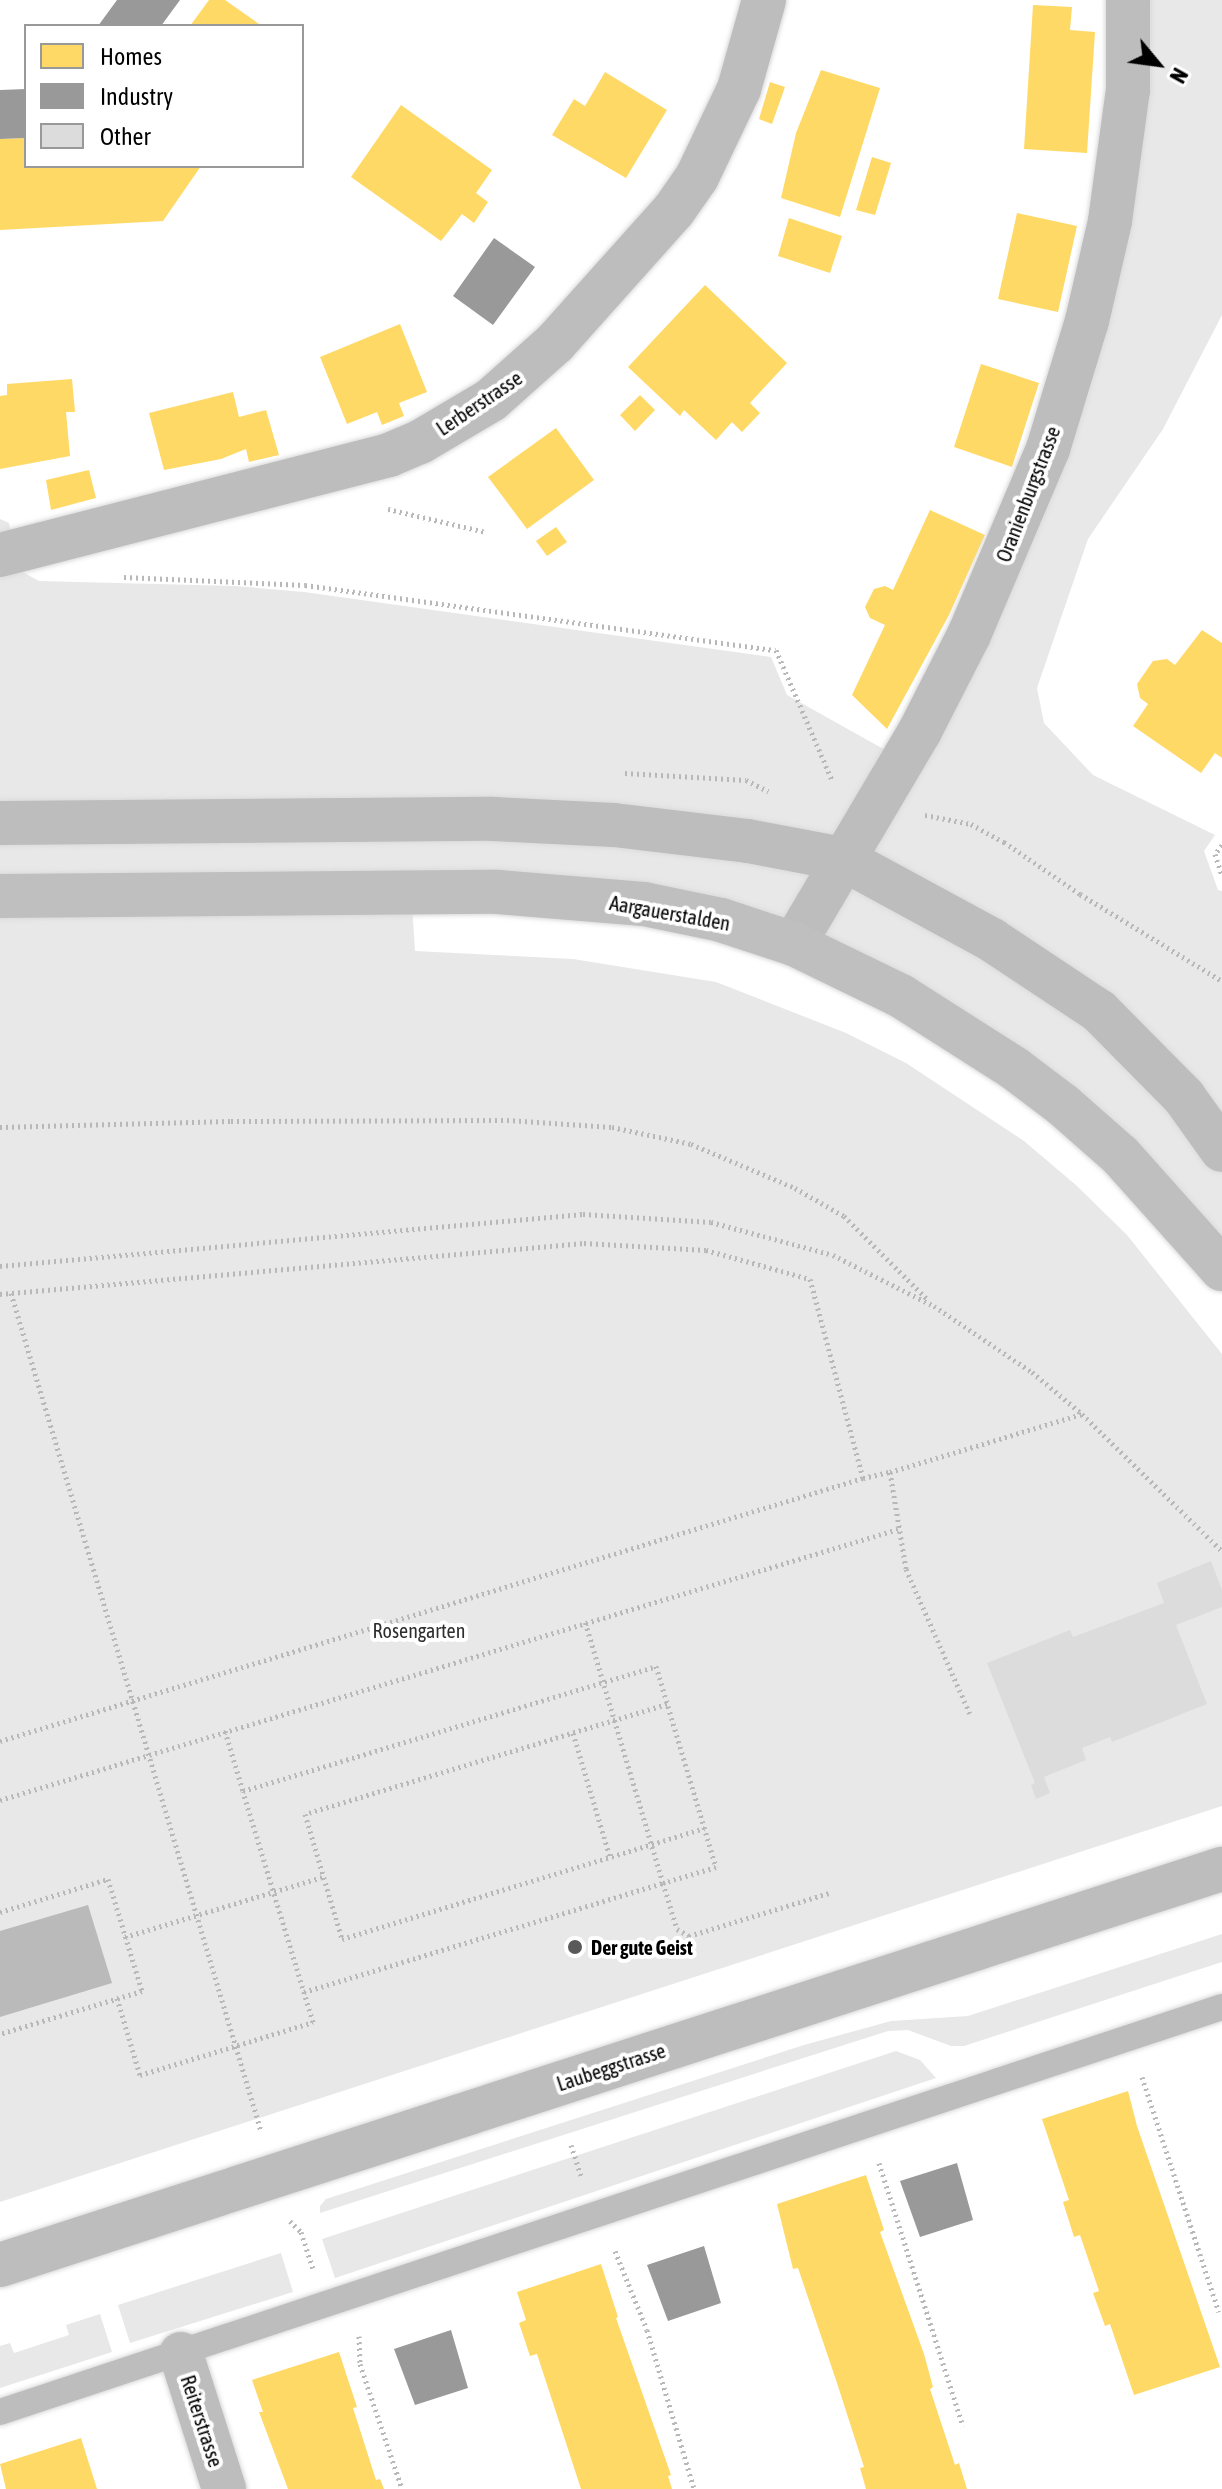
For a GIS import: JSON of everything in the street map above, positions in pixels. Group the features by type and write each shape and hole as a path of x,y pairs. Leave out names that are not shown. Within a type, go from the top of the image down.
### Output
{"main road":[{"name":"Aargauerstalden","path":"0,896 498,892 644,904 721,920 794,944 901,996 1014,1068 1063,1105 1120,1155 1222,1269"}],"street":[{"name":"Lerberstrasse","path":"0,555 360,464 420,442 491,400 555,343 674,210 697,177 739,89 764,0"},
{"name":"Oranienburgstrasse","path":"794,944 920,731 969,635 1025,508 1069,386 1090,307 1119,165 1128,90 1128,0"},
{"path":"0,823 493,819 644,829 748,841 843,859 992,940 1099,1011 1184,1097 1222,1150"},
{"name":"Laubeggstrasse","path":"0,2265 1222,1869"},
{"name":"Reiterstrasse","path":"181,2354 224,2489"}],"lane":[{"path":"0,2412 1222,2007"}],"path":[{"path":"109,576 305,585 776,650 826,768"},
{"path":"881,797 902,810 971,824 1222,981"},
{"path":"1222,845 1215,854 1222,875"},
{"path":"0,1127 507,1120 612,1127 691,1144 795,1188 844,1216 934,1306"},
{"path":"0,1266 583,1214 711,1222 833,1255 934,1306 1032,1372 1082,1414 1222,1551"},
{"path":"0,1294 584,1243 706,1250 810,1279 863,1478"},
{"path":"11,1293 257,2116"},
{"path":"0,1741 1082,1414"},
{"path":"890,1472 906,1569 970,1714"},
{"path":"0,1800 898,1529"},
{"path":"585,1622 677,1929 689,1936 829,1893"},
{"path":"243,1791 656,1666 716,1867 304,1992"},
{"path":"667,1704 305,1814 323,1877 342,1939 704,1828"},
{"path":"117,1998 140,2075 313,2022 225,1731"},
{"path":"573,1733 610,1857"},
{"path":"125,1937 323,1877"},
{"path":"0,1912 108,1879 142,1991 0,2034"},
{"path":"1129,2038 1219,2312"},
{"path":"866,2124 963,2426"},
{"path":"602,2212 618,2262 647,2330 694,2489"},
{"path":"362,2346 360,2364 402,2489"}],"green space":[{"name":"Rosengarten","path":"1147,0 1222,0 1222,315 1163,429 1088,539 1037,688 1044,723 1093,775 1215,835 1204,851 1218,890 1222,891 1222,1263 1176,1208 813,948 411,889 415,951 573,959 716,982 846,1033 906,1063 1024,1141 1077,1186 1127,1235 1222,1354 1222,1806 0,2202 0,519 9,523 19,570 39,581 235,586 304,592 771,657 787,695 921,770 988,644 1044,515 1089,393 1107,327"},
{"path":"1222,1934 1222,1962 964,2046 951,2046 908,2030 888,2031 320,2213 320,2206 326,2199 804,2045 891,2021 968,2016"},
{"path":"896,2051 920,2060 936,2078 335,2278 322,2239"},
{"path":"281,2253 293,2292 130,2343 118,2305"},
{"path":"100,2314 112,2352 0,2388 0,2346 10,2343 14,2353 69,2335 66,2325"}],"shaded area":[{"path":"88,1905 112,1983 0,2017 0,1931"}],"building: Homes":[{"path":"209,0 225,0 259,24 191,24"},
{"path":"1033,5 1072,7 1070,30 1095,32 1087,153 1024,149"},
{"path":"821,70 880,88 840,217 781,198 796,133"},
{"path":"605,72 667,110 626,178 552,135 574,99 585,106"},
{"path":"770,82 785,87 772,124 759,119"},
{"path":"401,105 492,170 476,193 488,202 474,223 462,214 441,241 351,177"},
{"path":"24,138 24,168 200,168 163,221 0,230 0,139"},
{"path":"872,157 891,163 875,215 856,210"},
{"path":"1017,213 1077,226 1058,312 998,299"},
{"path":"789,218 842,236 830,273 778,256"},
{"path":"705,285 787,363 750,403 760,413 742,432 732,422 716,440 684,410 680,416 628,367"},
{"path":"400,324 427,392 399,403 404,416 382,425 377,412 347,424 320,357"},
{"path":"981,364 1039,383 1012,467 954,447"},
{"path":"72,379 75,412 66,412 70,456 0,469 0,396 7,395 7,384"},
{"path":"233,392 239,417 266,410 279,455 249,462 246,449 221,459 164,470 149,413"},
{"path":"640,395 655,410 635,431 620,415"},
{"path":"556,428 594,480 527,529 488,477"},
{"path":"89,470 96,498 51,510 46,480"},
{"path":"930,510 985,535 949,615 887,729 852,695 885,625 870,618 865,607 874,589 885,586 893,590"},
{"path":"556,527 567,542 547,556 536,541"},
{"path":"1202,630 1222,643 1222,758 1215,753 1201,773 1133,726 1148,704 1140,698 1137,684 1153,661 1167,659 1175,665"},
{"path":"1128,2091 1137,2126 1220,2367 1134,2395 1110,2324 1105,2326 1093,2293 1099,2291 1080,2235 1074,2237 1063,2202 1069,2200 1042,2119"},
{"path":"866,2175 884,2230 880,2232 924,2354 933,2387 930,2389 955,2465 959,2463 967,2489 866,2489 860,2468 864,2467 837,2383 798,2268 793,2269 777,2204"},
{"path":"601,2264 616,2318 671,2475 668,2476 672,2489 581,2489 537,2354 530,2356 519,2323 526,2320 517,2292"},
{"path":"339,2352 376,2480 380,2479 384,2489 288,2489 259,2412 263,2412 252,2380"},
{"path":"81,2438 97,2489 6,2489 0,2464"}],"building: Industry":[{"path":"117,0 180,0 162,24 99,24"},
{"path":"24,89 24,138 0,139 0,90"},
{"path":"494,238 535,267 493,325 453,296"},
{"path":"957,2163 973,2220 920,2237 900,2181"},
{"path":"704,2246 721,2303 668,2321 647,2265"},
{"path":"451,2330 468,2388 415,2405 394,2349"}],"building: Other":[{"path":"1211,1561 1222,1590 1222,1607 1176,1625 1207,1704 1112,1742 1110,1737 1082,1748 1086,1760 1044,1777 1050,1793 1036,1799 1031,1785 1035,1783 987,1663 1070,1630 1073,1637 1164,1603 1157,1583"}],"place":[{"name":"Der gute Geist","path":"575,1947"}]}
